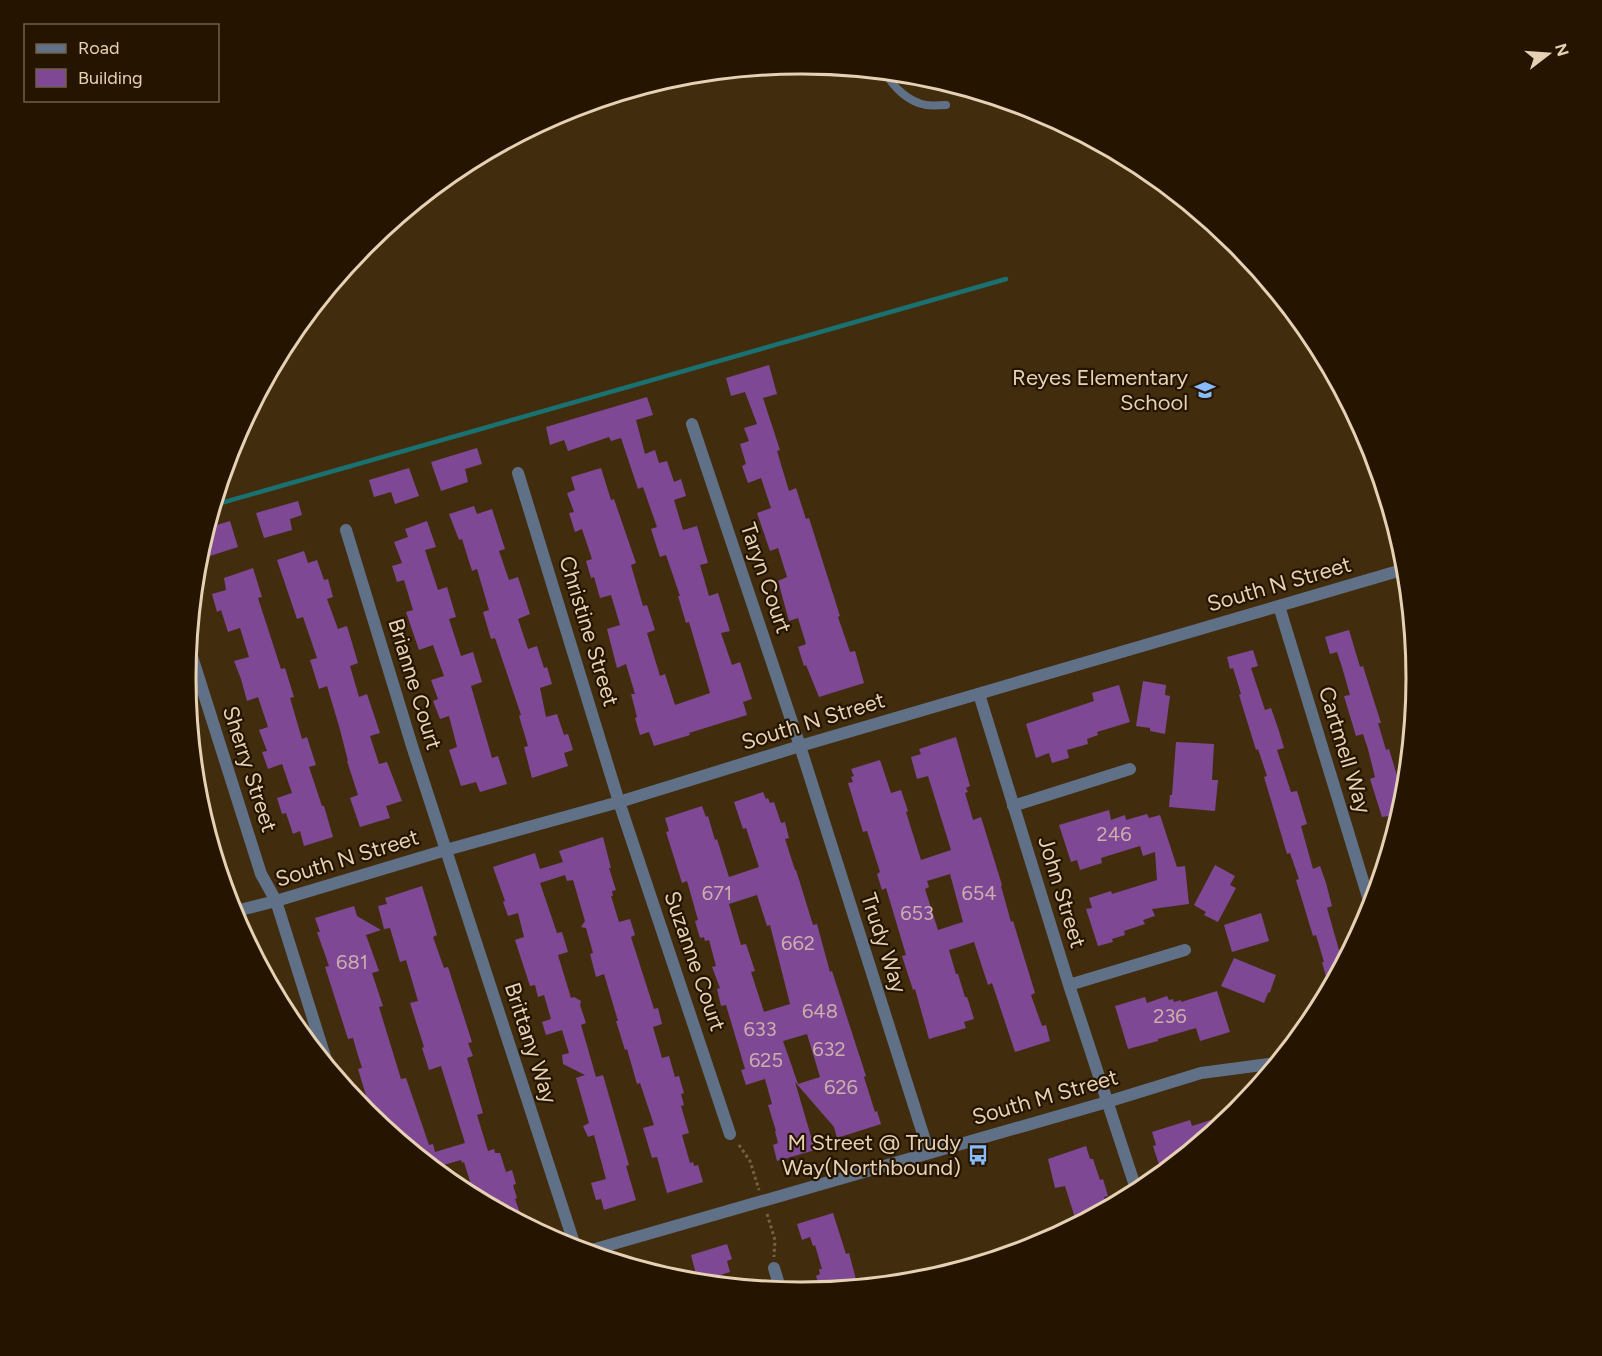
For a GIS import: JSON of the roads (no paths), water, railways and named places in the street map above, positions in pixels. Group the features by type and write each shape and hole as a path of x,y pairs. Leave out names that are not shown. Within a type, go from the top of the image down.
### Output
{"street":[{"name":"Taryn Court","path":"692,424 800,746"},
{"name":"Christine Street","path":"518,473 619,802"},
{"name":"Brianne Court","path":"346,530 446,850"},
{"name":"South N Street","path":"243,909 619,802 800,746 1396,571"},
{"name":"Cartmell Way","path":"1279,606 1366,891"},
{"name":"Sherry Street","path":"196,670 261,874 276,901 322,1047"},
{"name":"John Street","path":"979,694 1134,1183"},
{"name":"Trudy Way","path":"800,746 929,1153"},
{"path":"1013,806 1130,769"},
{"name":"Suzanne Court","path":"619,802 730,1134"},
{"name":"Brittany Way","path":"446,850 572,1237"},
{"path":"1070,986 1185,950"},
{"name":"South M Street","path":"600,1248 1201,1073 1265,1065"},
{"path":"774,1268 778,1281"}],"lane":[{"path":"890,81 904,96 925,105 946,105"}],"waterway":[{"path":"223,502 1006,279"}],"place":[{"name":"Reyes Elementary School","path":"1205,390"},
{"name":"M Street @ Trudy Way(Northbound)","path":"978,1155"}]}
